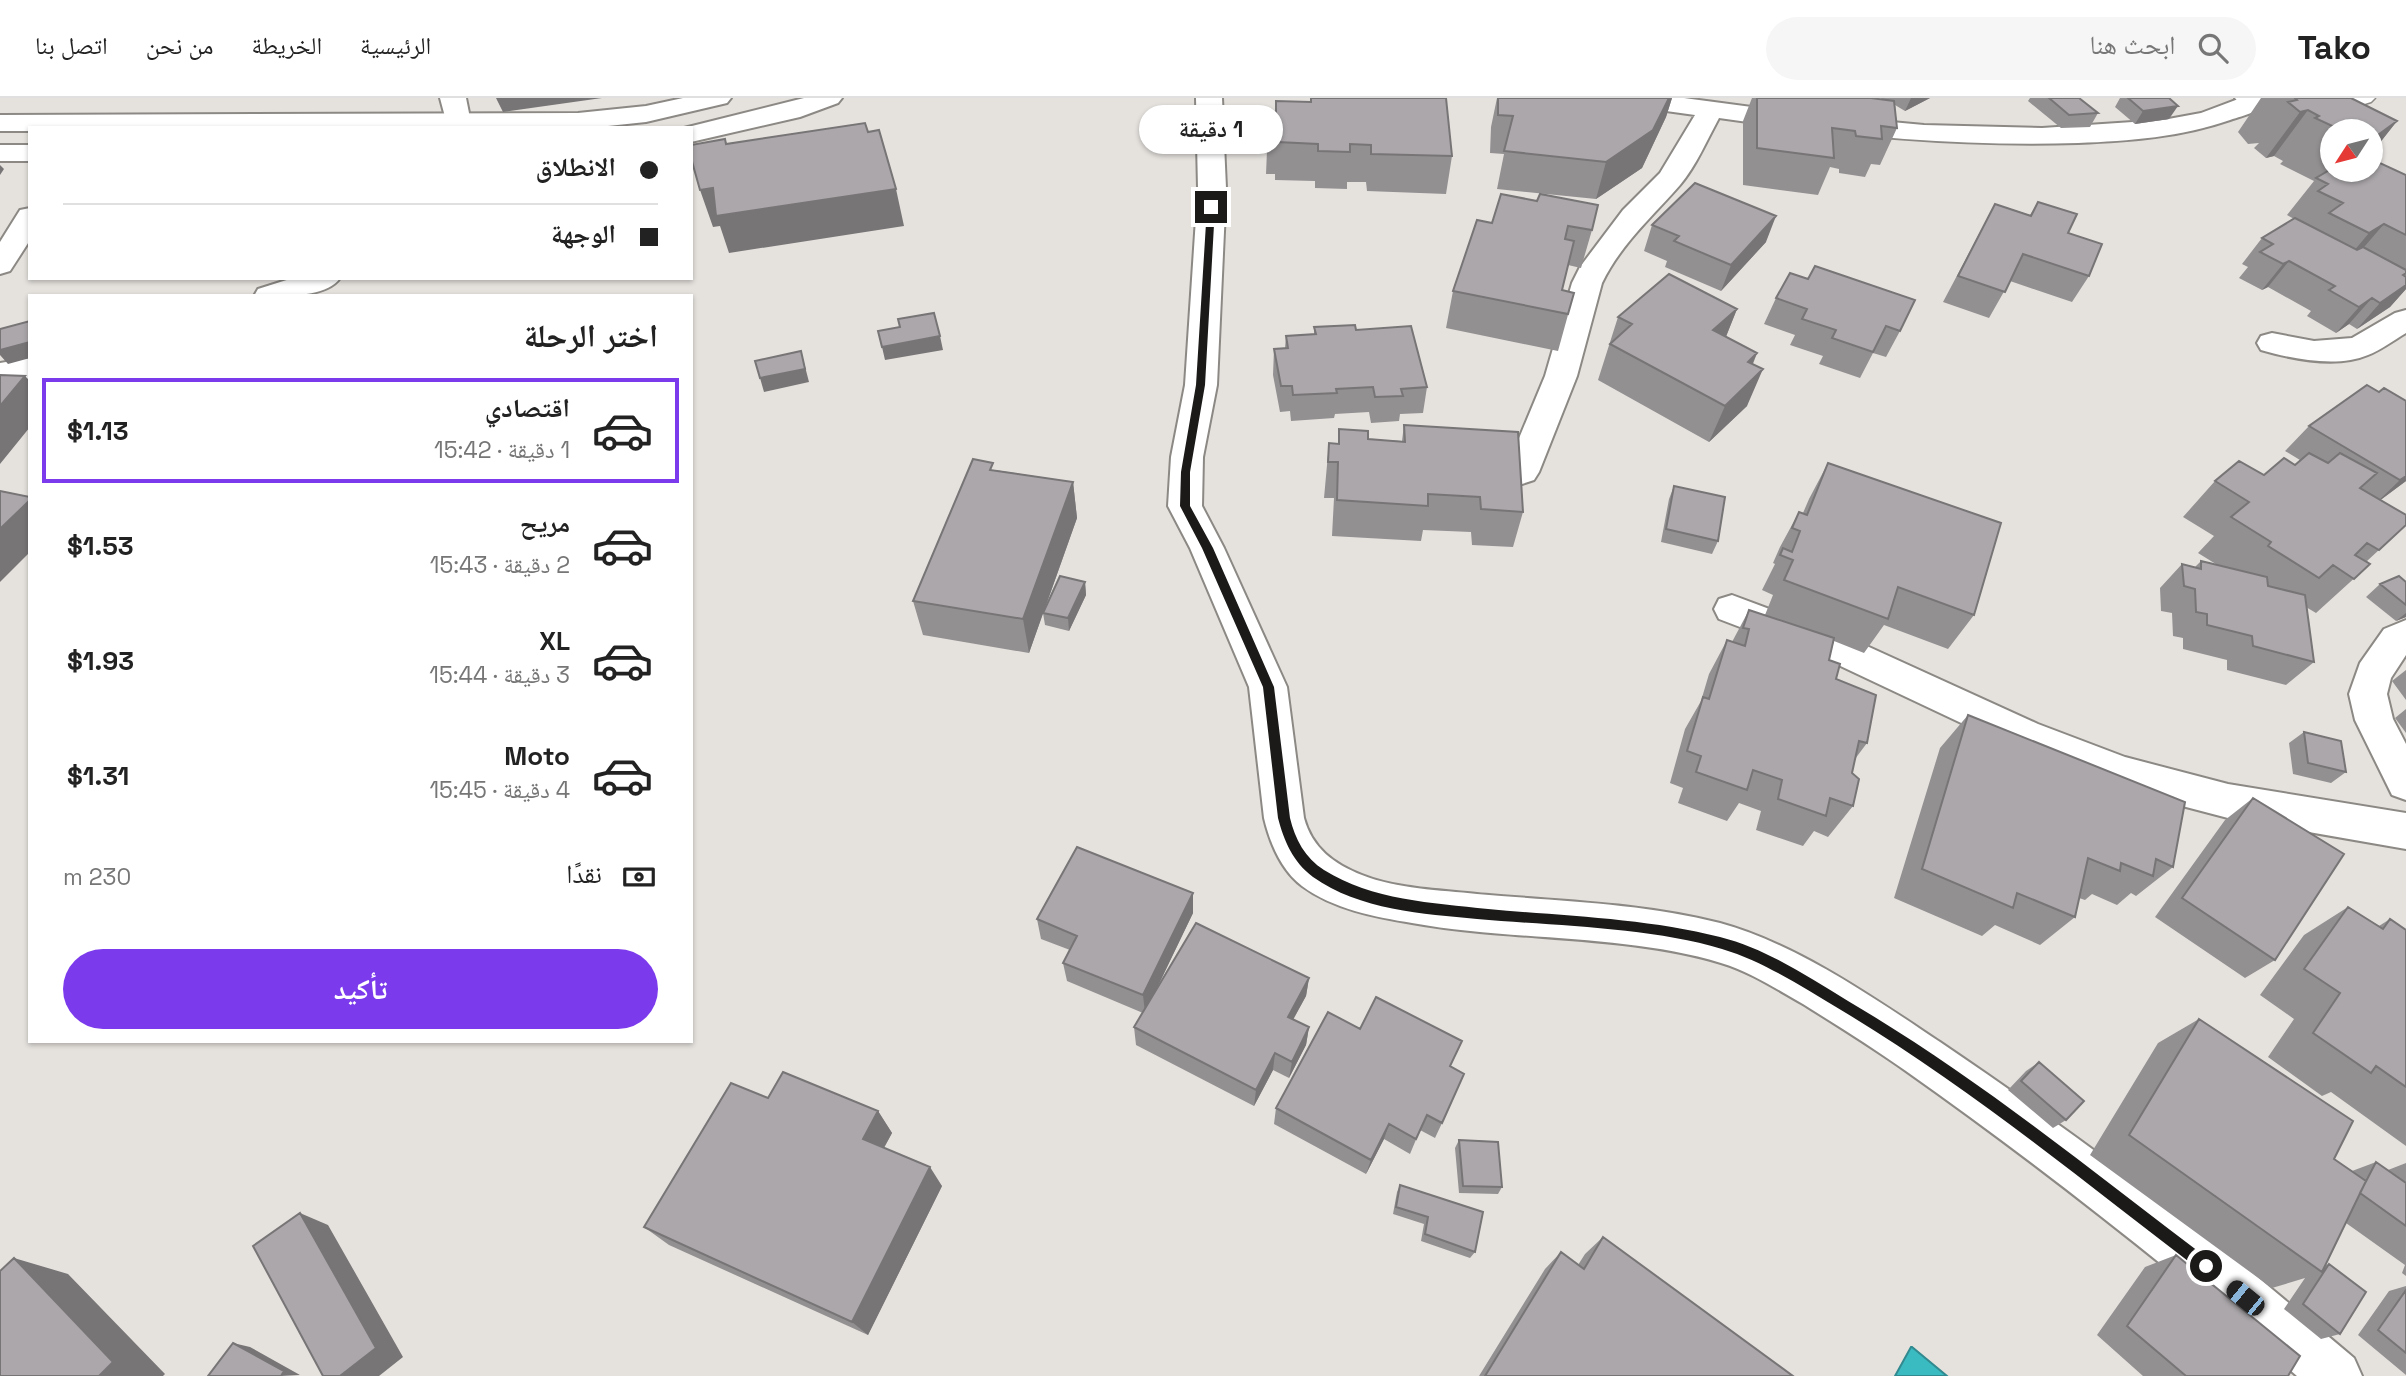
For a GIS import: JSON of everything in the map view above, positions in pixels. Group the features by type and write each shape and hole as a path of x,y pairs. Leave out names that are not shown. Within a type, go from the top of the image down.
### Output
{"street":[{"path":"0,123 456,110 578,121 646,114 718,98"},
{"path":"693,134 732,126 829,98"},
{"path":"1209,98 1212,188 1200,385 1184,486 1185,506 1208,548 1269,687 1284,818 1289,838 1301,857 1317,873 1348,889 1374,898 1437,909 1649,929 1721,943 1771,962 1878,1025 1995,1106 2186,1250 2336,1376"},
{"path":"1630,98 1711,110 1955,135 2067,136 2174,128 2210,119 2253,99 2320,138"},
{"path":"1522,472 1561,376 1587,283 1595,267 1633,216 1671,178 1711,110"},
{"path":"0,153 28,153"},
{"path":"0,265 28,219"},
{"path":"275,294 319,280"},
{"path":"2272,343 2314,351 2358,348 2406,320"},
{"path":"0,374 28,368"},
{"path":"1732,609 1802,634 1957,706 2127,774 2207,794 2406,831"},
{"path":"2406,634 2397,639 2373,674 2368,694 2374,720 2406,783"}],"lane":[{"path":"2290,121 2364,98"}],"water":[{"path":"1912,1347 1947,1376 1895,1376"}],"building":[{"path":"1311,98 1446,98 1452,156 1371,154 1371,145 1350,144 1350,152 1318,151 1318,144 1277,142 1277,137 1267,136 1268,126 1276,126 1276,101 1311,102"},
{"path":"1498,98 1669,98 1653,130 1606,162 1504,151 1513,116 1498,115"},
{"path":"1757,98 1871,98 1894,101 1897,128 1881,126 1882,139 1856,136 1855,131 1832,128 1834,158 1757,148"},
{"path":"2049,98 2079,98 2098,113 2069,115"},
{"path":"2128,98 2169,98 2178,106 2143,111"},
{"path":"2295,98 2351,98 2397,121 2384,130 2384,119 2320,120 2315,118 2319,116 2308,110 2300,112 2288,102 2297,100"},
{"path":"865,123 868,132 879,130 896,189 716,216 713,188 700,190 693,165 693,145 725,139 726,144"},
{"path":"2384,165 2406,175 2406,235 2384,224 2369,233 2329,213 2343,203 2318,191 2328,184 2324,182 2384,182"},
{"path":"1695,183 1776,216 1731,265 1674,241 1679,236 1652,225"},
{"path":"1501,194 1537,201 1540,194 1598,205 1592,230 1568,226 1565,239 1574,241 1562,290 1574,293 1568,314 1453,291 1477,220 1492,223"},
{"path":"2038,202 2077,214 2068,233 2102,244 2089,276 2023,254 2005,292 1958,276 1995,204 2031,216"},
{"path":"2295,218 2357,250 2363,247 2406,270 2403,275 2406,277 2406,285 2380,303 2372,298 2359,307 2329,290 2335,286 2289,261 2283,264 2260,252 2273,244 2262,238"},
{"path":"1815,266 1915,300 1900,331 1886,326 1873,352 1832,338 1836,330 1802,319 1807,309 1776,298 1790,273 1808,279"},
{"path":"1669,274 1737,309 1713,330 1757,353 1748,362 1763,369 1725,406 1610,344 1632,324 1618,317"},
{"path":"934,313 940,336 882,347 878,331 900,327 898,319"},
{"path":"28,322 28,343 0,350 0,329"},
{"path":"1355,325 1356,330 1411,326 1427,387 1401,389 1403,396 1375,397 1373,387 1336,389 1337,393 1293,395 1292,386 1281,386 1274,349 1288,348 1286,336 1316,334 1314,327"},
{"path":"801,351 805,369 760,378 755,361"},
{"path":"0,375 25,376 0,406"},
{"path":"2367,385 2379,392 2384,388 2406,401 2406,476 2400,480 2309,426"},
{"path":"1404,425 1518,432 1523,512 1481,509 1480,497 1428,494 1428,506 1337,500 1338,462 1328,462 1329,443 1339,444 1339,429 1368,431 1368,439 1405,442"},
{"path":"2309,453 2328,463 2340,453 2377,473 2360,488 2406,515 2406,525 2379,550 2367,543 2355,555 2370,564 2354,579 2333,565 2319,578 2268,546 2271,542 2231,517 2249,502 2215,481 2239,461 2264,475 2284,458 2295,465"},
{"path":"973,459 993,463 990,470 1073,482 1023,619 913,601"},
{"path":"1828,463 2001,523 1974,615 1898,587 1888,619 1784,580 1793,560 1780,555 1783,548 1792,552 1800,531 1792,528 1799,512 1807,515"},
{"path":"1674,486 1725,497 1718,541 1666,529"},
{"path":"0,491 28,497 28,502 0,529"},
{"path":"2201,561 2267,577 2268,586 2305,595 2314,662 2253,646 2252,636 2207,625 2207,614 2196,612 2195,589 2184,586 2182,564 2201,569"},
{"path":"1060,576 1085,582 1068,618 1043,613"},
{"path":"2399,576 2406,582 2406,605 2380,584"},
{"path":"1749,610 1834,638 1829,660 1840,664 1836,679 1876,695 1867,743 1859,741 1852,773 1859,779 1853,806 1830,798 1826,816 1778,799 1782,780 1753,770 1747,790 1696,772 1701,756 1687,751 1703,697 1709,699 1727,640 1745,646 1749,629 1743,628"},
{"path":"1968,715 2185,802 2173,867 2156,859 2153,876 2121,863 2120,871 2088,858 2075,917 2017,893 2013,908 1922,869"},
{"path":"2304,732 2341,741 2346,772 2308,763"},
{"path":"2253,798 2344,854 2275,960 2182,898"},
{"path":"1077,847 1193,893 1143,995 1063,963 1077,936 1037,919"},
{"path":"2348,907 2383,929 2390,919 2406,930 2406,1087 2376,1066 2371,1073 2313,1033 2340,993 2304,969"},
{"path":"1196,923 1309,978 1288,1017 1309,1027 1292,1062 1275,1053 1256,1090 1134,1027"},
{"path":"1376,997 1462,1041 1450,1066 1464,1074 1442,1123 1427,1115 1416,1139 1389,1124 1371,1160 1276,1108 1328,1012 1360,1029"},
{"path":"2199,1019 2353,1121 2334,1159 2366,1181 2322,1272 2129,1135"},
{"path":"2039,1062 2084,1101 2066,1120 2021,1081"},
{"path":"783,1072 878,1111 863,1139 930,1167 852,1322 644,1227 731,1083 768,1098"},
{"path":"1459,1140 1498,1142 1502,1187 1463,1186"},
{"path":"2376,1162 2406,1183 2406,1226 2360,1193"},
{"path":"1400,1185 1483,1212 1475,1252 1425,1234 1428,1217 1396,1207"},
{"path":"300,1213 376,1348 340,1376 323,1376 253,1246"},
{"path":"1603,1237 1793,1376 1485,1376 1561,1252 1584,1269"},
{"path":"2176,1255 2300,1356 2288,1376 2186,1376 2127,1326"},
{"path":"14,1258 113,1362 99,1376 0,1376 0,1271"},
{"path":"2329,1264 2366,1292 2340,1334 2303,1304"},
{"path":"2406,1290 2406,1353 2378,1330"},
{"path":"233,1343 284,1371 281,1376 208,1376"}],"route":[{"path":"1211,207 1200,385 1185,472 1185,506 1208,548 1269,687 1284,818 1289,838 1301,857 1317,873 1348,889 1374,898 1437,909 1649,929 1721,943 1771,962 1878,1025 1995,1106 2206,1266"}]}
